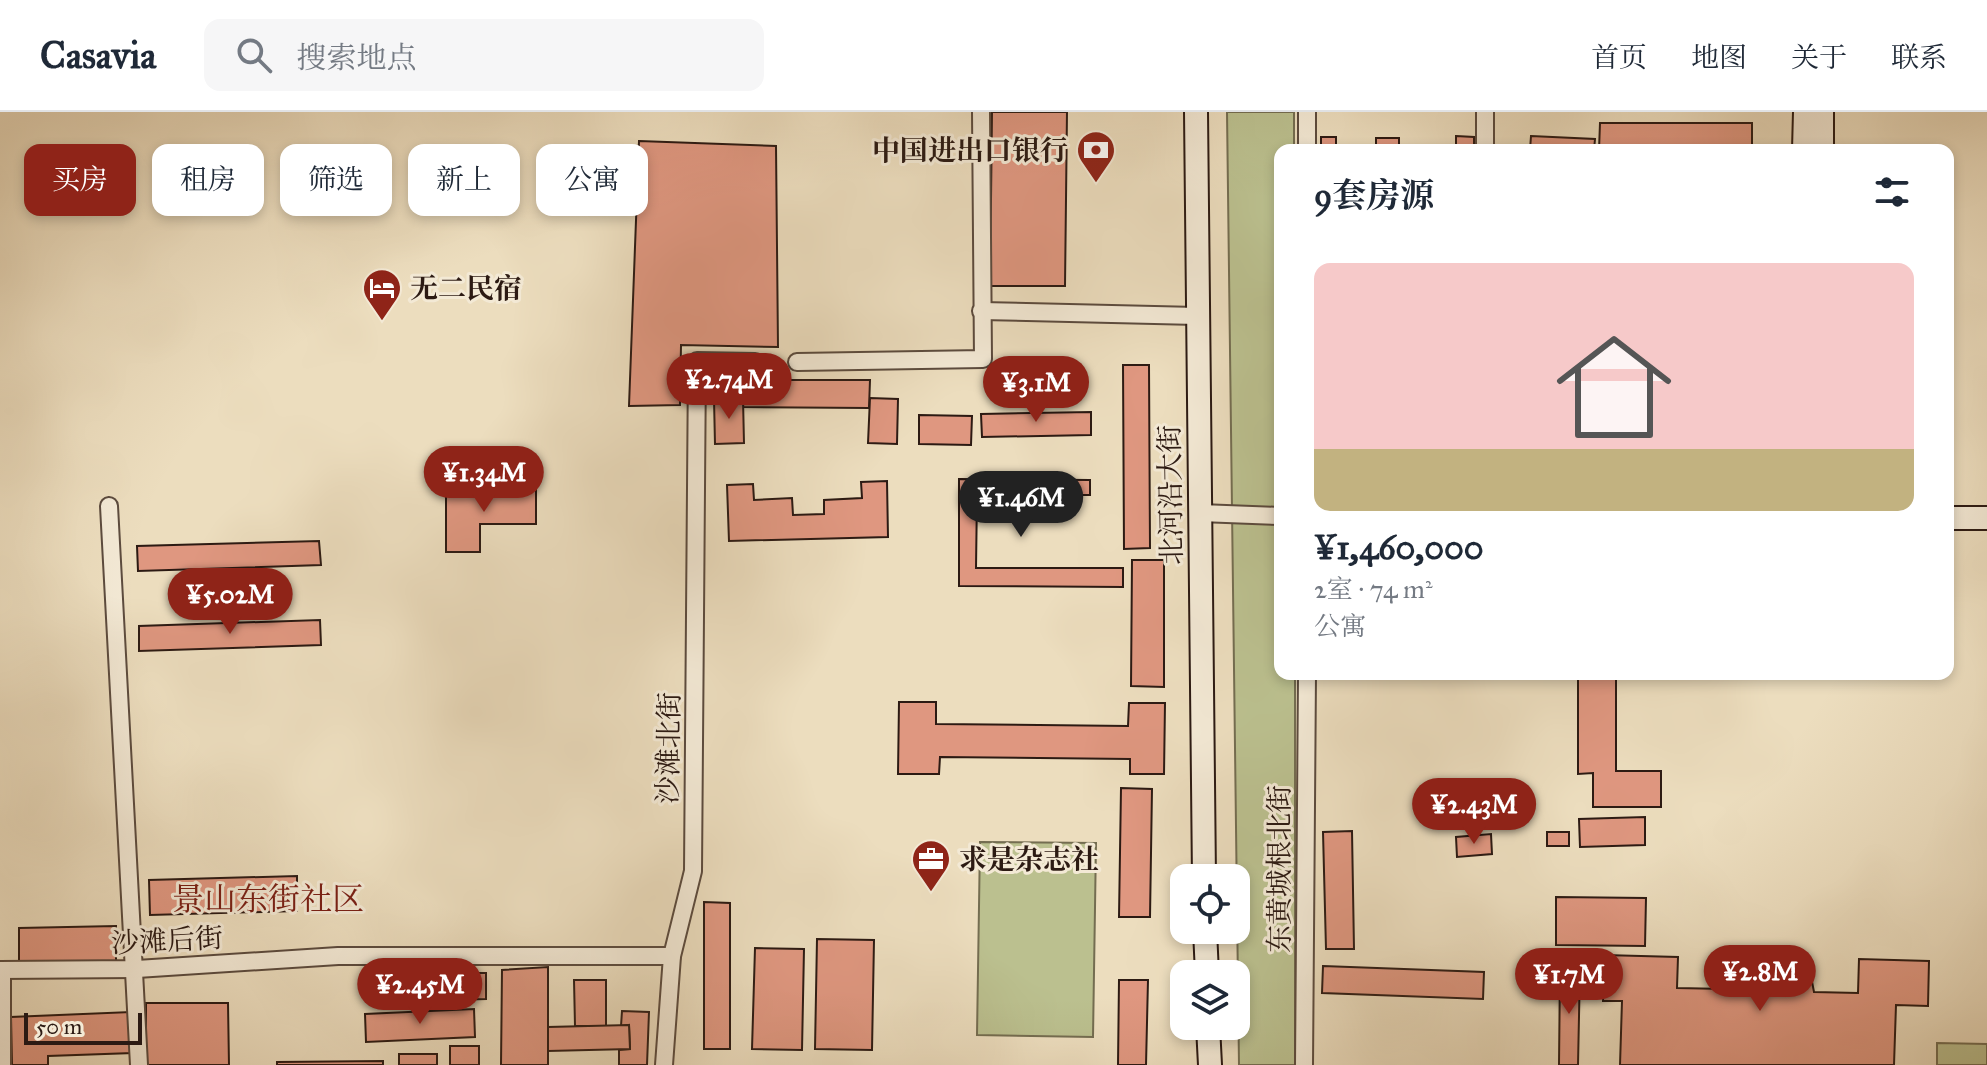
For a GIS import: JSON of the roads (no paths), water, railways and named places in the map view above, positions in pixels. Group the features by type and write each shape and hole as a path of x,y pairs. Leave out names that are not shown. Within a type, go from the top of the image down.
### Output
{"main road":[{"name":"北河沿大街","path":"1196,112 1204,864"},
{"path":"1804,144 1805,112"},
{"path":"1822,112 1822,144"},
{"path":"1954,518 1987,518"},
{"path":"1209,1040 1210,1065"}],"street":[{"path":"797,362 983,359 981,112"},
{"path":"1307,112 1307,144"},
{"path":"1485,112 1485,144"},
{"path":"981,311 1197,316"},
{"name":"沙滩北街","path":"664,1065 672,956 693,871 697,361 755,362"},
{"path":"109,506 137,969 139,1065"},
{"path":"1200,513 1274,516"},
{"name":"东黄城根北街","path":"1304,1065 1307,680"},
{"name":"沙滩后街","path":"1,970 137,969 338,956 672,956"},
{"path":"1,970 2,1065"}],"place":[{"name":"中国进出口银行","path":"1096,184"},
{"name":"无二民宿","path":"382,322"},
{"name":"求是杂志社","path":"931,893"}],"district":[{"name":"景山东街社区","path":"268,899"}]}
